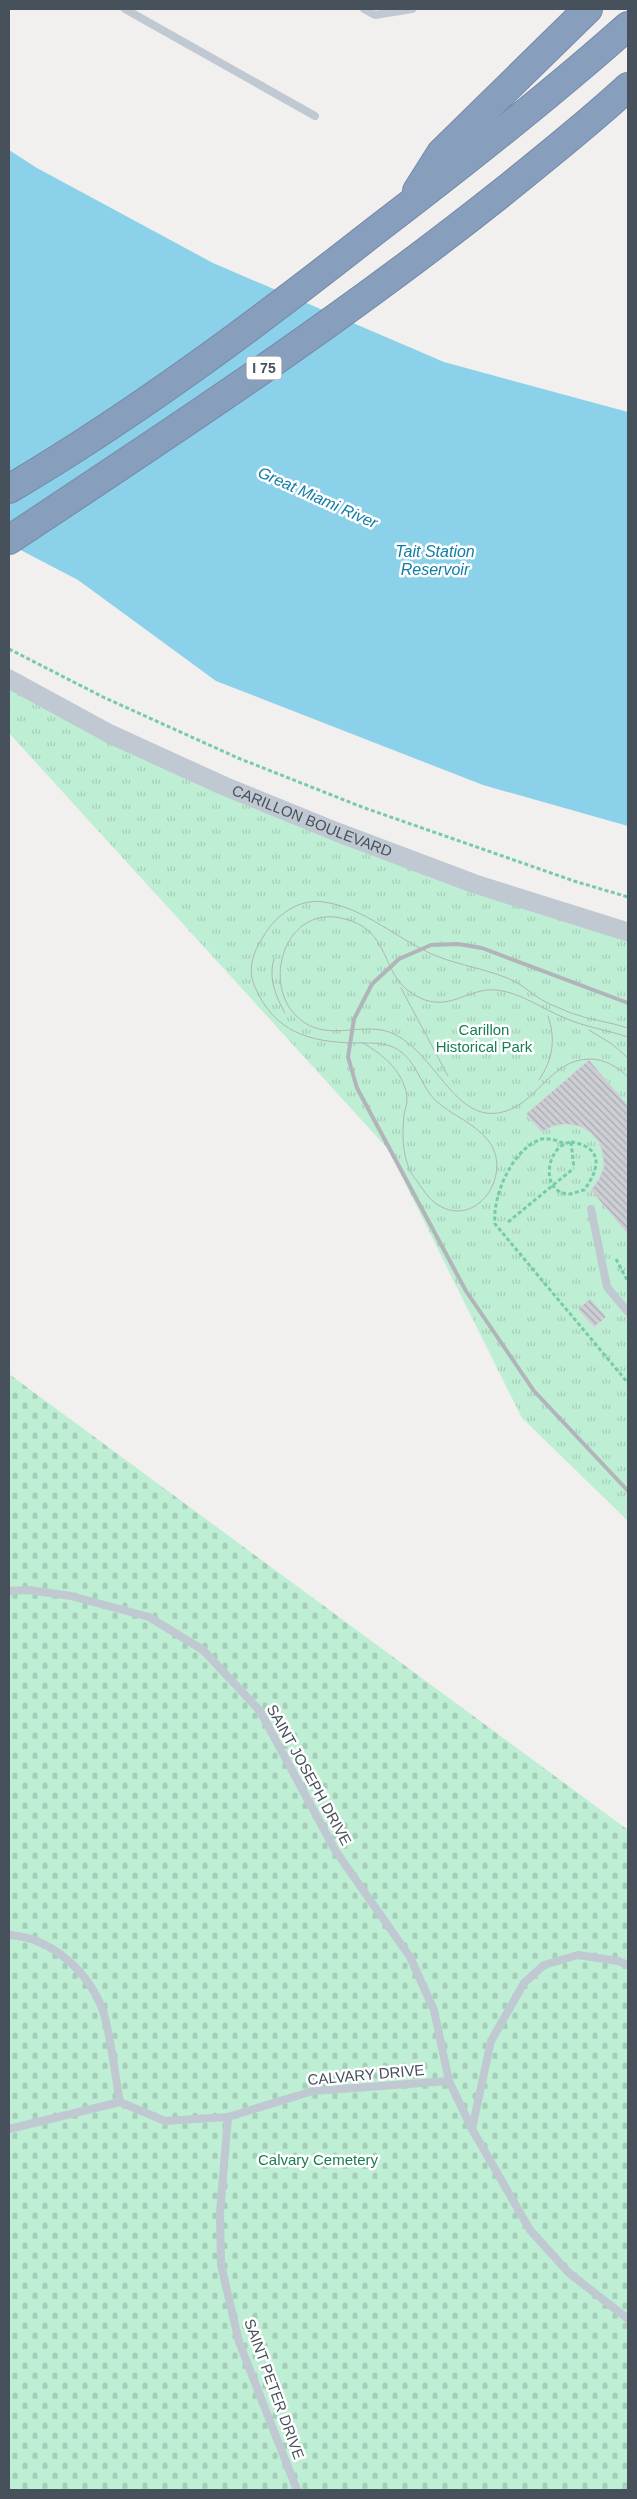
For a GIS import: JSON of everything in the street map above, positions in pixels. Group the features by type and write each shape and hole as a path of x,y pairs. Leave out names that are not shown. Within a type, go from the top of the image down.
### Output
{"highway":[{"path":"453,157 588,9"},
{"name":"I 75","path":"9,489 57,461 247,331 407,207 453,157 571,77 628,26"},
{"name":"I 75","path":"9,540 143,452 326,325 442,240 512,185 592,120 628,87"},
{"path":"592,120 628,101"}],"street":[{"name":"CARILLON BOULEVARD","path":"9,679 110,734 224,786 328,829 475,884 628,932"}],"lane":[{"path":"126,9 315,116"},
{"path":"364,9 375,15 412,9"},
{"path":"591,1209 607,1287 628,1312"},
{"name":"SAINT JOSEPH DRIVE","path":"9,1591 29,1590 71,1596 149,1617 203,1650 260,1711 335,1850 410,1957 434,2010 449,2081"},
{"path":"9,1935 19,1936 48,1946 73,1964 89,1986 103,2011 120,2102 9,2129"},
{"path":"472,2129 491,2041 524,1983 544,1965 578,1955 618,1961 628,1965"},
{"path":"449,2081 472,2129 530,2230 569,2273 628,2319"},
{"name":"CALVARY DRIVE","path":"120,2102 165,2121 228,2117 313,2091 449,2081"},
{"name":"SAINT PETER DRIVE","path":"228,2117 220,2213 221,2265 239,2342 297,2490"}],"path":[{"path":"9,649 103,697 238,758 362,807 574,881 628,897"},
{"path":"563,1143 555,1150 551,1159 550,1178 556,1189 568,1194 584,1190 593,1178 597,1165 590,1148 582,1143 563,1143 548,1138 536,1141 526,1149 509,1170 497,1193 494,1212 495,1224 628,1383"},
{"path":"508,1222 574,1168 572,1142"}],"green space":[{"name":"Carillon Historical Park","path":"9,679 224,786 628,932 628,1521 522,1418 388,1149 9,733"},
{"name":"Calvary Cemetery","path":"9,1374 628,1830 628,2490 9,2490"}],"water":[{"name":"Tait Station Reservoir","path":"9,150 37,168 213,263 444,362 628,412 628,826 483,785 216,681 78,580 9,544"}],"building":[{"path":"589,1060 628,1106 628,1234 591,1190 599,1179 604,1167 603,1154 599,1142 590,1132 579,1126 566,1124 553,1126 542,1132 526,1114"},
{"path":"590,1299 606,1317 594,1327 578,1309"}],"tram line":[{"path":"363,1043 378,1053 385,1059 403,1081 407,1099 403,1123 403,1139 405,1155 410,1170 434,1202 452,1211 466,1210 477,1204 487,1195 497,1170 496,1156 490,1143 478,1130 435,1100 414,1066 397,1049 382,1044 371,1043 339,1042 309,1037 284,1025 273,1015 263,1003 255,987 251,968 256,949 274,922 288,910 305,903 314,901 339,905 367,917 434,955 506,978 519,984 542,1000 571,1013 628,1028"},
{"path":"628,1037 573,1021 515,994 497,990 476,992 446,1002 425,1000 413,994 402,985 378,942 369,932 358,924 341,918 321,918 304,925 291,938 283,954 280,973 282,992 291,1009 305,1023 315,1028 334,1031 376,1029 386,1031 402,1039 417,1051 454,1094 467,1105 482,1112 498,1113 511,1109 523,1102 553,1075 576,1061 600,1060 620,1070 628,1077"},
{"path":"274,959 272,980 285,1013"},
{"path":"401,988 448,1076"},
{"path":"539,1080 547,1065 552,1049 552,1033 548,1016"},
{"path":"589,1030 612,1044 628,1058"}],"railway":[{"path":"628,1003 482,948 458,944 431,945 399,959 372,984 354,1019 348,1057 357,1088 466,1291 534,1391 628,1491"}],"water label":[{"name":"Great Miami River","path":"318,497"}]}
